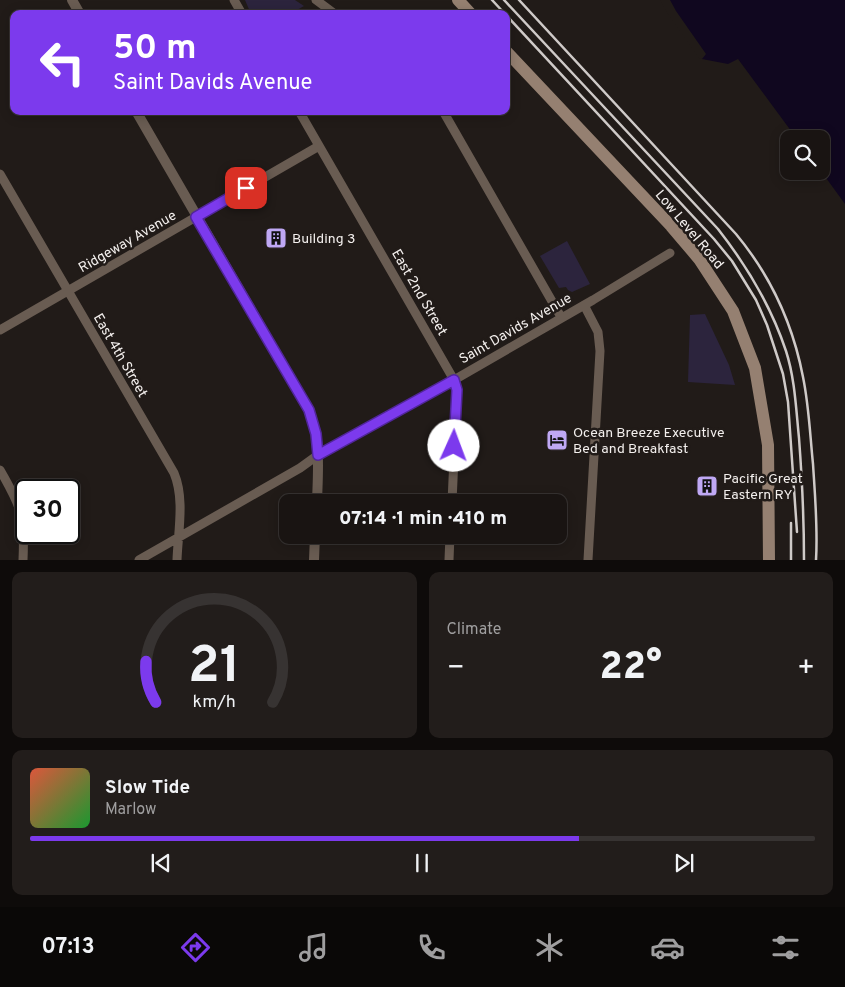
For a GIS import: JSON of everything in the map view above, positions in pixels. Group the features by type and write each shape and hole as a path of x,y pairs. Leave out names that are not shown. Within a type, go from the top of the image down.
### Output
{"main road":[{"path":"458,0 467,10"},
{"name":"Low Level Road","path":"510,55 672,226 699,259 733,311 755,368 767,436 769,560"}],"street":[{"path":"316,0 330,10"},
{"path":"138,115 309,410 316,434 318,455 316,494"},
{"name":"East 2nd Street","path":"301,115 454,380 457,390 452,494"},
{"path":"445,115 561,317"},
{"name":"Ridgeway Avenue","path":"0,330 319,146"},
{"name":"East 4th Street","path":"0,174 174,473 179,489 177,560"},
{"name":"Saint Davids Avenue","path":"139,560 300,468 318,455 584,305 670,253"},
{"path":"584,305 598,332 600,350 588,560"},
{"path":"0,470 16,497 23,516 23,560"},
{"path":"314,560 315,544"},
{"path":"449,560 450,544"}],"shaded area":[{"path":"245,0 295,0 304,6 297,10 249,10"},
{"path":"662,0 845,0 845,204 828,180 830,180 830,130 790,130 738,59 728,64 702,59"},
{"path":"567,241 590,284 572,292 566,287 559,288 540,256"},
{"path":"705,314 729,365 735,385 688,382 690,315"}],"pier":[{"path":"660,0 670,0 706,54 702,59 699,58"}],"railway":[{"path":"492,0 501,10"},
{"path":"504,0 718,229 739,257 766,302 786,351 793,383 801,468 804,560"},
{"path":"519,0 736,234 770,284 793,338 805,388 815,488 816,560"},
{"path":"510,19 714,239 732,261 756,300 767,325 783,374 788,402 797,532"},
{"path":"791,523 791,560"}],"place":[{"name":"Building 3","path":"276,238"},
{"name":"Ocean Breeze Executive Bed and Breakfast","path":"557,440"},
{"name":"Pacific Great Eastern RY","path":"707,486"}],"route":[{"path":"246,188 196,217 309,410 318,442 318,455 454,380 457,390 454,446"}]}
